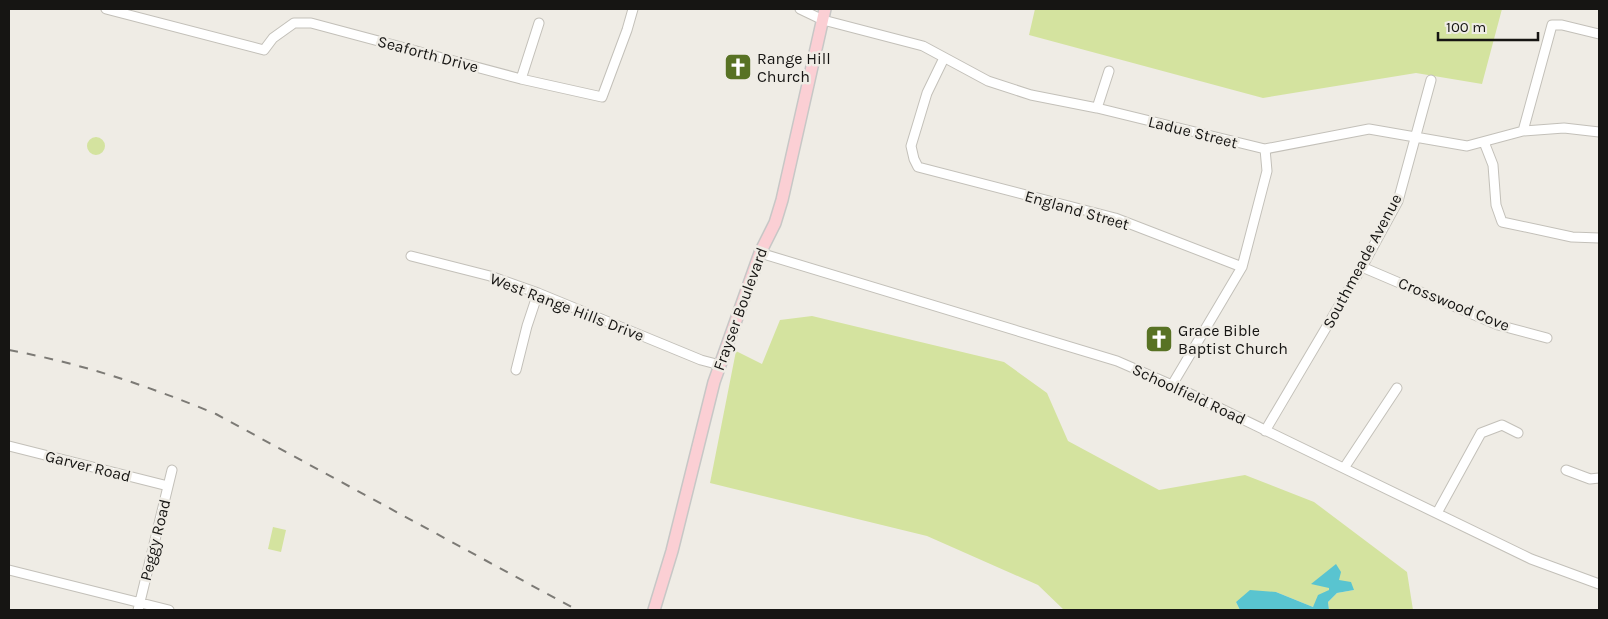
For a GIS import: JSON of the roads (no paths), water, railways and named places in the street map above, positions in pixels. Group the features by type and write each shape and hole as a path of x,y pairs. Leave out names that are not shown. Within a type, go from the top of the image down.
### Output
{"main road":[{"name":"Frayser Boulevard","path":"654,610 672,551 714,382 760,252 774,223 782,200 824,14"}],"street":[{"name":"Seaforth Drive","path":"106,9 264,50 273,38 294,23 311,23 521,78 602,97 633,9"},
{"name":"Ladue Street","path":"800,9 824,14 923,46 988,81 1031,95 1097,108 1265,150 1369,129 1467,146 1523,131 1564,128 1599,132"},
{"path":"521,78 539,23"},
{"path":"1523,131 1552,25 1562,25 1599,34"},
{"name":"England Street","path":"944,58 927,93 911,146 918,168 1115,218 1242,267"},
{"path":"1097,108 1109,71"},
{"name":"Southmeade Avenue","path":"1265,431 1362,267 1398,201 1431,80"},
{"path":"1484,142 1493,165 1496,205 1502,222 1572,237 1599,238"},
{"path":"1172,385 1242,267 1267,171 1265,150"},
{"name":"Schoolfield Road","path":"760,252 1117,361 1172,385 1531,559 1599,584"},
{"name":"West Range Hills Drive","path":"411,256 490,276 538,293 701,360 720,365"},
{"name":"Crosswood Cove","path":"1362,267 1498,325 1547,338"},
{"path":"516,370 527,326 538,293"},
{"path":"1344,468 1397,388"},
{"path":"1437,513 1481,433 1502,425 1518,433"},
{"name":"Garver Road","path":"9,446 168,486"},
{"name":"Peggy Road","path":"139,607 172,470"},
{"path":"1566,470 1590,479 1599,478"},
{"path":"9,570 139,607 169,610"}],"water":[{"path":"1336,564 1341,572 1339,580 1351,582 1354,590 1337,593 1328,602 1329,610 1240,610 1236,602 1250,590 1276,592 1313,607 1318,595 1329,590 1329,588 1311,584"}],"railway":[{"path":"9,350 114,376 216,414 577,610"}],"place":[{"name":"Range Hill Church","path":"738,67"},
{"name":"Grace Bible Baptist Church","path":"1159,339"}]}
